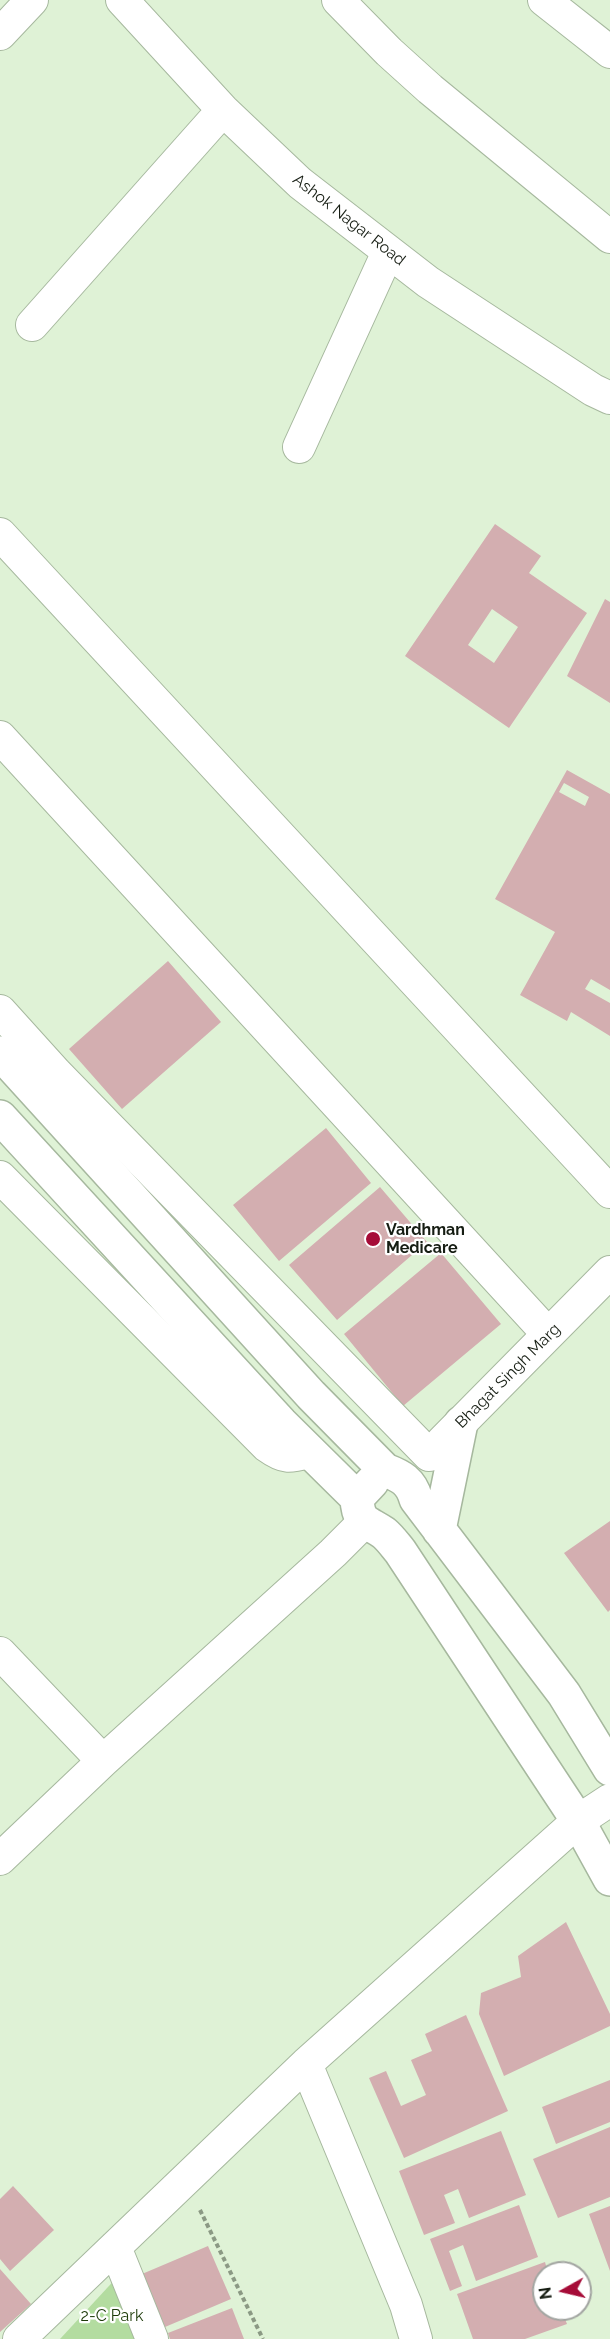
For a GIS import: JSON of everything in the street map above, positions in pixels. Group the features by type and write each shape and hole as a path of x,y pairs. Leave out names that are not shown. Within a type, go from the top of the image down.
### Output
{"street":[{"path":"0,34 32,0"},
{"name":"Ashok Nagar Road","path":"122,0 223,110 300,183 428,282 593,390 610,398"},
{"path":"338,0 388,52 430,89 610,237"},
{"path":"544,0 610,52"},
{"path":"32,326 223,110"},
{"path":"299,447 388,252"},
{"path":"0,534 610,1192"},
{"path":"0,737 548,1334"},
{"path":"0,1011 56,1072 429,1455"},
{"path":"0,1053 311,1395 413,1490 416,1499 564,1695 610,1769"},
{"path":"0,1117 400,1551 578,1821 610,1879"},
{"path":"0,1177 267,1446 279,1455 290,1456 310,1452"},
{"name":"Bhagat Singh Marg","path":"395,1474 429,1455 610,1272"},
{"path":"439,1530 461,1423"},
{"path":"0,1859 103,1761 333,1553 360,1510 395,1474"},
{"path":"0,1653 103,1761"},
{"path":"19,2339 306,2064 578,1821 610,1800"},
{"path":"306,2064 406,2306 416,2339"},
{"path":"115,2247 152,2339"}],"path":[{"path":"186,2179 263,2339"}],"green space":[{"name":"2-C Park","path":"120,2274 144,2339 60,2339"}],"building":[{"path":"495,524 541,556 529,573 587,613 509,728 405,656","holes":["492,609 518,627 494,663 468,645"]},
{"path":"605,599 610,602 610,703 567,676"},
{"path":"567,770 610,794 610,990 591,979 585,989 610,1003 610,1036 571,1012 567,1021 520,995 555,932 495,899","holes":["564,783 589,797 585,806 559,792"]},
{"path":"168,961 221,1022 122,1109 69,1049"},
{"path":"326,1128 371,1183 279,1261 233,1205"},
{"path":"380,1187 427,1242 337,1320 289,1265"},
{"path":"441,1253 501,1324 403,1406 344,1334"},
{"path":"610,1521 610,1610 608,1612 564,1553"},
{"path":"566,1922 610,2014 610,2026 504,2076 479,2014 481,1993 521,1977 518,1956"},
{"path":"466,2015 508,2111 404,2158 369,2078 386,2071 401,2106 426,2095 411,2060 432,2051 425,2034"},
{"path":"610,2080 610,2122 556,2144 542,2107"},
{"path":"610,2127 610,2197 558,2218 533,2159"},
{"path":"501,2131 526,2195 469,2218 458,2189 444,2195 455,2223 424,2235 399,2171"},
{"path":"13,2186 54,2230 10,2271 0,2259 0,2199"},
{"path":"519,2205 538,2257 476,2281 463,2245 449,2251 462,2286 450,2291 430,2239"},
{"path":"610,2206 610,2271 589,2214"},
{"path":"208,2246 231,2299 165,2327 142,2274"},
{"path":"532,2267 532,2321 566,2321 567,2324 525,2339 473,2339 457,2294"},
{"path":"0,2269 31,2304 0,2332"},
{"path":"232,2308 244,2339 170,2339 168,2333"}],"place":[{"name":"Vardhman Medicare","path":"373,1239"}]}
